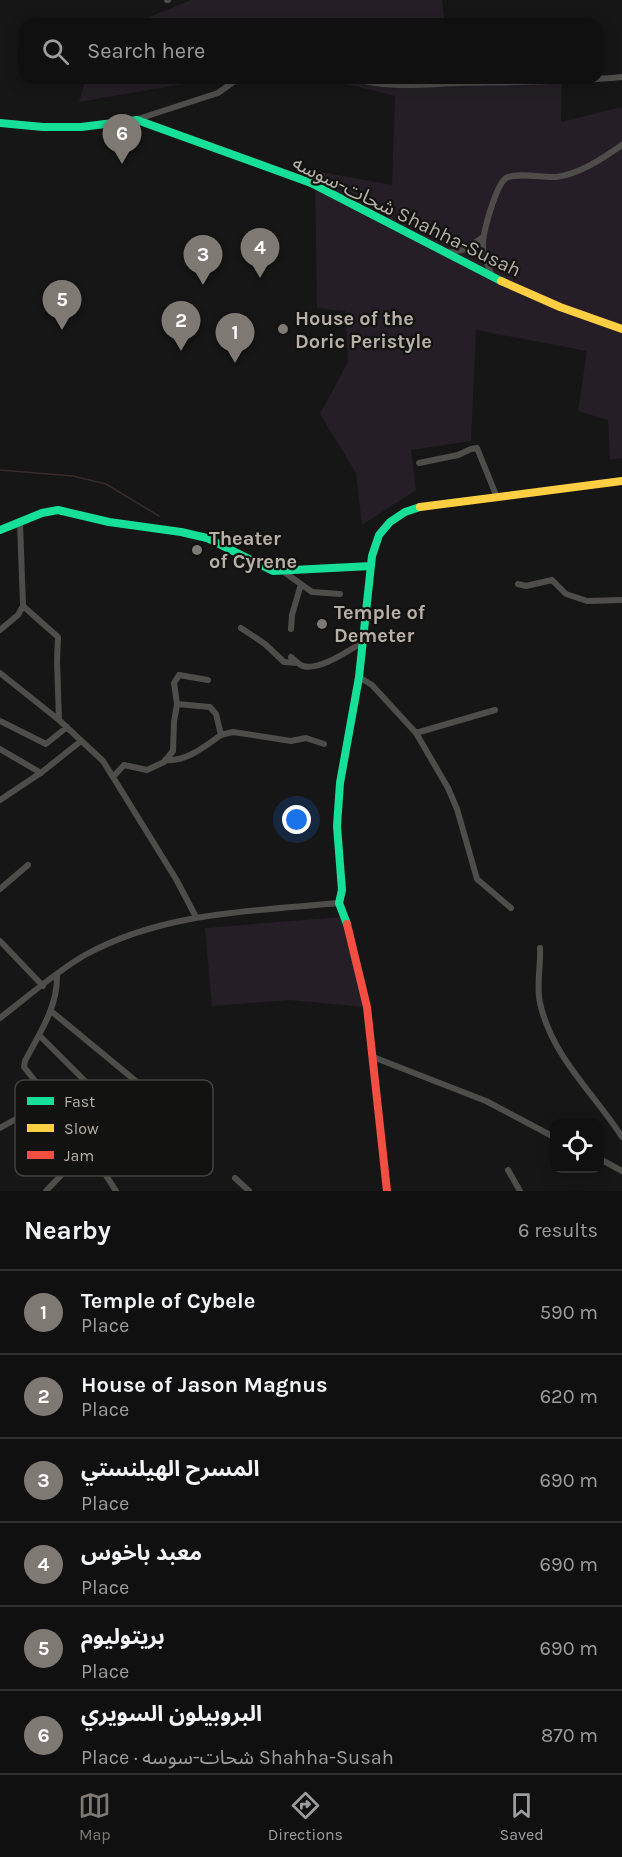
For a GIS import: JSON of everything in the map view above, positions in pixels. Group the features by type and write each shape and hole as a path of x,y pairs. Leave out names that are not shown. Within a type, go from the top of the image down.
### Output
{"main road":[{"name":"شحات-سوسه Shahha-Susah","path":"0,123 43,127 81,127 137,120 311,183 493,278 560,307 622,329"},
{"path":"387,1191 367,1007 348,926 339,903 342,890 337,826 347,738 359,677 374,549 386,524 396,516 425,505 622,481"},
{"path":"0,530 50,511 73,512 109,522 207,538 273,571 371,566"}],"street":[{"path":"604,79 622,77"},
{"path":"137,120 218,93 231,84"},
{"path":"384,84 433,84"},
{"path":"493,278 485,257 483,237 497,192 506,178 513,176 544,178 568,175 622,145"},
{"path":"446,253 466,249 483,237"},
{"path":"419,463 458,456 477,448 496,495"},
{"path":"0,630 18,615 23,606 20,523"},
{"path":"284,572 312,592 340,594"},
{"path":"518,584 526,586 552,580 566,594 587,601 622,600"},
{"path":"291,629 292,615 301,584"},
{"path":"23,606 58,638 59,720"},
{"path":"241,628 265,644 284,662 302,666 315,667 363,642"},
{"path":"291,657 299,664"},
{"path":"0,673 59,720 103,761 176,879 196,917"},
{"path":"113,777 124,765 147,770 165,760 172,751 177,704 174,683 179,675 208,680"},
{"path":"359,677 372,685 416,733 448,788 457,809 477,879 511,908"},
{"path":"177,704 210,707 216,714 220,735"},
{"path":"416,733 495,710"},
{"path":"0,721 46,744 67,727"},
{"path":"165,760 176,761 201,749 220,735 233,732 291,741 306,738 324,744"},
{"path":"0,800 81,741"},
{"path":"0,749 41,772"},
{"path":"0,889 28,865"},
{"path":"0,1018 84,956 148,929 196,917 339,903"},
{"path":"0,941 43,986"},
{"path":"540,948 540,1001 547,1026 564,1059 608,1114 622,1137"},
{"path":"34,1080 24,1067 25,1061 51,1011 58,992 57,975"},
{"path":"51,1011 135,1080"},
{"path":"39,1035 84,1080"},
{"path":"373,1057 486,1101 550,1134"},
{"path":"0,1128 15,1120"},
{"path":"604,1161 622,1171"},
{"path":"508,1170 520,1191"},
{"path":"46,1191 60,1176"},
{"path":"106,1176 116,1191"},
{"path":"235,1178 249,1191"}],"shaded area":[{"path":"191,0 442,0 444,18 147,18"},
{"path":"84,84 183,84 79,102"},
{"path":"343,84 562,84 561,122 622,107 622,458 610,460 608,420 578,411 587,351 476,330 471,441 411,450 416,490 362,525 356,473 320,414 348,362 345,311 317,308 315,171 392,185 395,96"},
{"path":"342,917 365,1007 289,1000 212,1006 205,928"}],"waterway":[{"path":"0,470 73,476 106,484 159,516"}],"traffic: fast":[{"path":"0,123 43,127 81,127 137,120 311,183 501,281"},
{"path":"347,924 339,903 342,890 337,826 340,783 359,677 372,556 379,535 390,522 405,512 420,507"},
{"path":"0,530 42,513 58,510 109,522 207,538 273,571 371,566"}],"traffic: slow":[{"path":"501,281 560,307 622,329"},
{"path":"420,507 622,481"}],"traffic: jam":[{"path":"347,924 367,1007 387,1191"}],"place":[{"name":"البروبيلون السويري","path":"122,164"},
{"name":"معبد باخوس","path":"260,278"},
{"name":"المسرح الهيلنستي","path":"203,285"},
{"name":"House of the Doric Peristyle","path":"283,329"},
{"name":"بريتوليوم","path":"62,330"},
{"name":"House of Jason Magnus","path":"181,351"},
{"name":"Temple of Cybele","path":"235,363"},
{"name":"Theater of Cyrene","path":"197,550"},
{"name":"Temple of Demeter","path":"322,624"}]}
